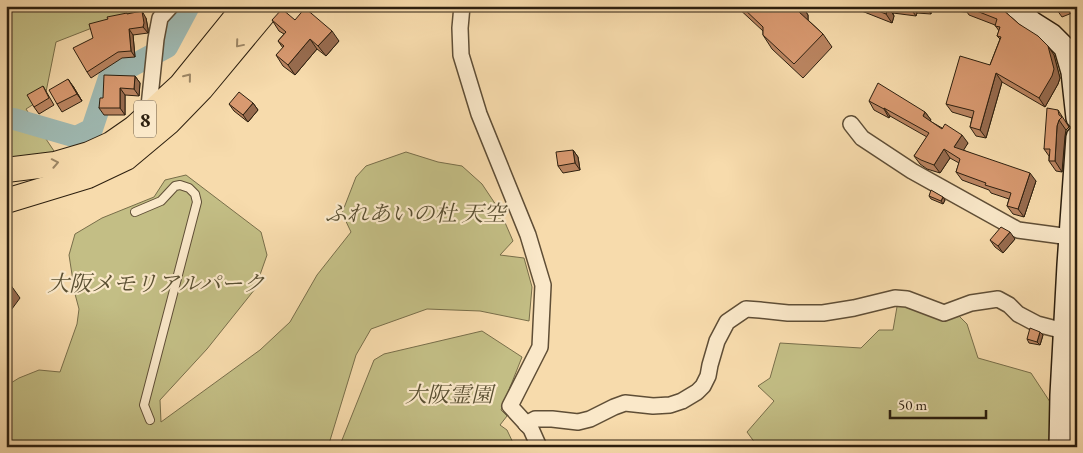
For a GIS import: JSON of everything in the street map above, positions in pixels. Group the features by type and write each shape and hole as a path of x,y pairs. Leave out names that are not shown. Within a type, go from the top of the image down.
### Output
{"main road":[{"name":"8","path":"6,170 56,164 89,154 111,144 134,128 181,85 245,6"},
{"name":"8","path":"6,201 88,176 126,158 169,122 201,89 270,6"}],"street":[{"path":"148,116 160,18 171,6"},
{"path":"462,6 460,28 461,55 479,114 528,235 543,285 540,346 510,406 530,428 539,447"},
{"path":"1014,6 1033,23 1052,35 1065,48 1072,72 1077,118"},
{"path":"851,124 862,138 912,171 1018,230 1070,237"},
{"path":"1060,447 1066,362 1064,332 1071,302 1070,237 1074,215 1077,137"},
{"path":"526,424 535,419 578,422 590,419 625,402 653,406 670,405 682,401 703,386 708,376 717,341 728,322 746,309 788,313 823,313 895,298 907,299 944,313 971,303 998,299 1010,305 1018,314 1038,324 1064,332"}],"lane":[{"path":"135,212 161,201 174,186 180,185 189,188 195,194 198,202 144,404 150,420"}],"green space":[{"path":"6,6 140,6 133,12 56,42 45,97 26,109 56,154 6,158"},
{"path":"406,152 438,162 462,166 482,184 500,211 513,241 500,255 524,258 532,287 529,321 480,311 427,309 371,329 356,355 328,447 6,447 6,386 19,378 39,370 60,372 77,324 79,309 69,255 75,234 102,218 154,197 165,180 186,175 261,232 267,255 255,289 207,349 160,400 161,422 260,350 290,322 317,275 351,232 342,213 356,177 366,166"},
{"path":"898,301 957,314 967,324 978,358 1031,373 1058,414 1054,447 758,447 747,432 774,401 758,386 770,378 780,343 861,348 879,330 893,330"},
{"name":"大阪霊園","path":"482,331 522,357 501,410 507,416 500,425 507,430 515,447 348,447 340,445 374,360 384,354"}],"building":[{"path":"741,6 798,6 798,11 823,34 794,64 763,35 763,27"},
{"path":"865,6 888,6 888,7 886,14"},
{"path":"964,6 997,6 1002,9 1019,24 1038,36 1048,46 1054,69 1039,98 996,73 980,130 970,127 974,111 946,104 960,56 990,65 1001,37 997,36 1000,27 995,26 997,19"},
{"path":"1056,6 1067,6 1057,10"},
{"path":"305,8 332,31 318,46 310,39 288,65 276,55 284,46 278,41 286,32 272,20 282,9 295,20"},
{"path":"142,11 143,27 129,29 131,51 118,52 87,72 73,48 93,38 89,24 108,19 107,17"},
{"path":"104,75 135,76 134,89 120,88 120,108 99,108 100,98 103,98"},
{"path":"68,79 77,94 57,104 49,90"},
{"path":"878,83 925,112 923,116 942,129 945,124 962,135 954,147 1030,173 1018,209 1007,206 1011,193 985,185 986,183 956,172 960,159 944,149 934,165 914,156 929,133 869,101"},
{"path":"43,86 49,98 34,107 27,95"},
{"path":"239,92 253,103 243,115 229,104"},
{"path":"1047,108 1058,110 1059,115 1062,117 1057,126 1055,161 1049,161 1050,149 1044,149"},
{"path":"573,150 575,163 558,166 556,152"},
{"path":"931,190 943,197 941,201 929,196"},
{"path":"1001,227 1010,232 998,246 990,240"},
{"path":"1077,232 1077,266 1074,265"},
{"path":"6,281 10,284 6,290"},
{"path":"1030,328 1040,332 1037,342 1027,339"}],"waterway":[{"path":"6,120 14,119 76,137 92,129 109,78 167,47 189,6"}],"park label":[{"name":"ふれあいの杜 天空","path":"415,213"},
{"name":"大阪メモリアルパーク","path":"156,283"}]}
